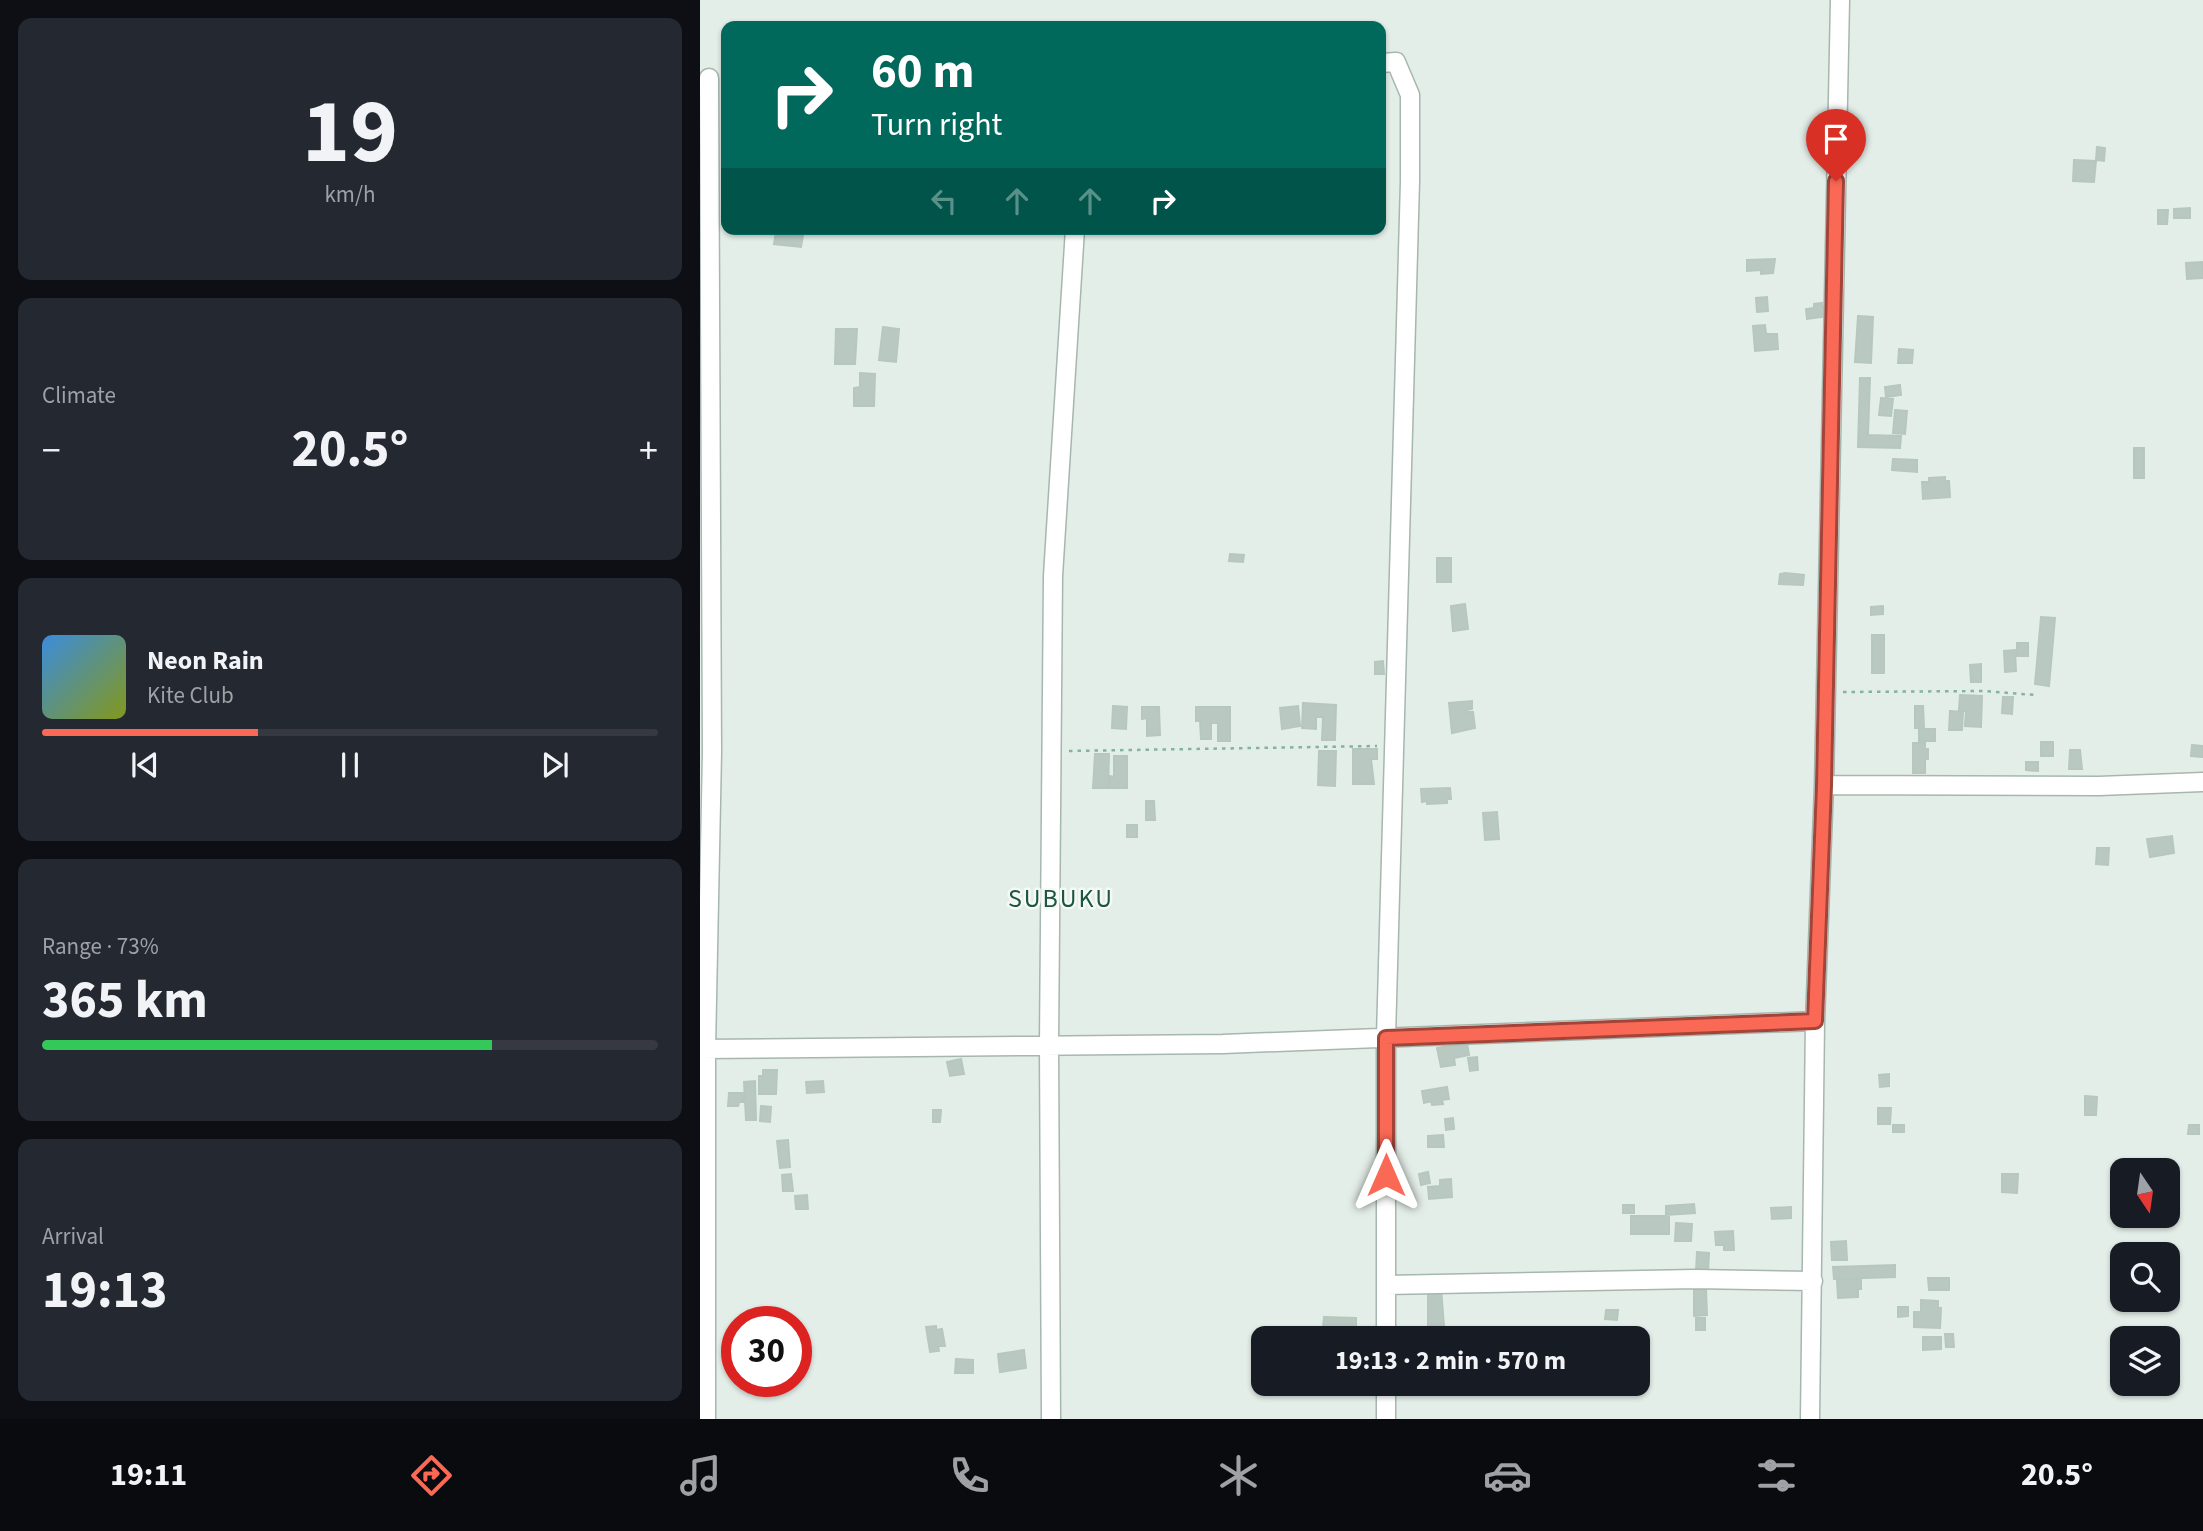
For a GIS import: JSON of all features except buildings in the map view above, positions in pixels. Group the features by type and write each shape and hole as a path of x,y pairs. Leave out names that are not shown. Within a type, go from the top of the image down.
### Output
{"street":[{"path":"1810,1419 1815,1021 1824,785 1840,0"},
{"path":"1386,63 1396,62 1410,95 1410,181 1386,1038 1386,1326"},
{"path":"706,1419 703,1049 712,752 712,78"},
{"path":"1051,1419 1049,1045 1053,576 1075,235"},
{"path":"1824,785 2099,786 2203,782"},
{"path":"703,1049 1223,1044 1815,1021"},
{"path":"1386,1285 1695,1279 1813,1281"},
{"path":"1386,1396 1386,1419"}],"path":[{"path":"1826,692 1983,691 2036,695"},
{"path":"1052,751 1394,746"}],"district":[{"name":"SUBUKU","path":"1061,898"}],"route":[{"path":"1386,1175 1386,1038 1815,1021 1824,785 1836,181"}]}
